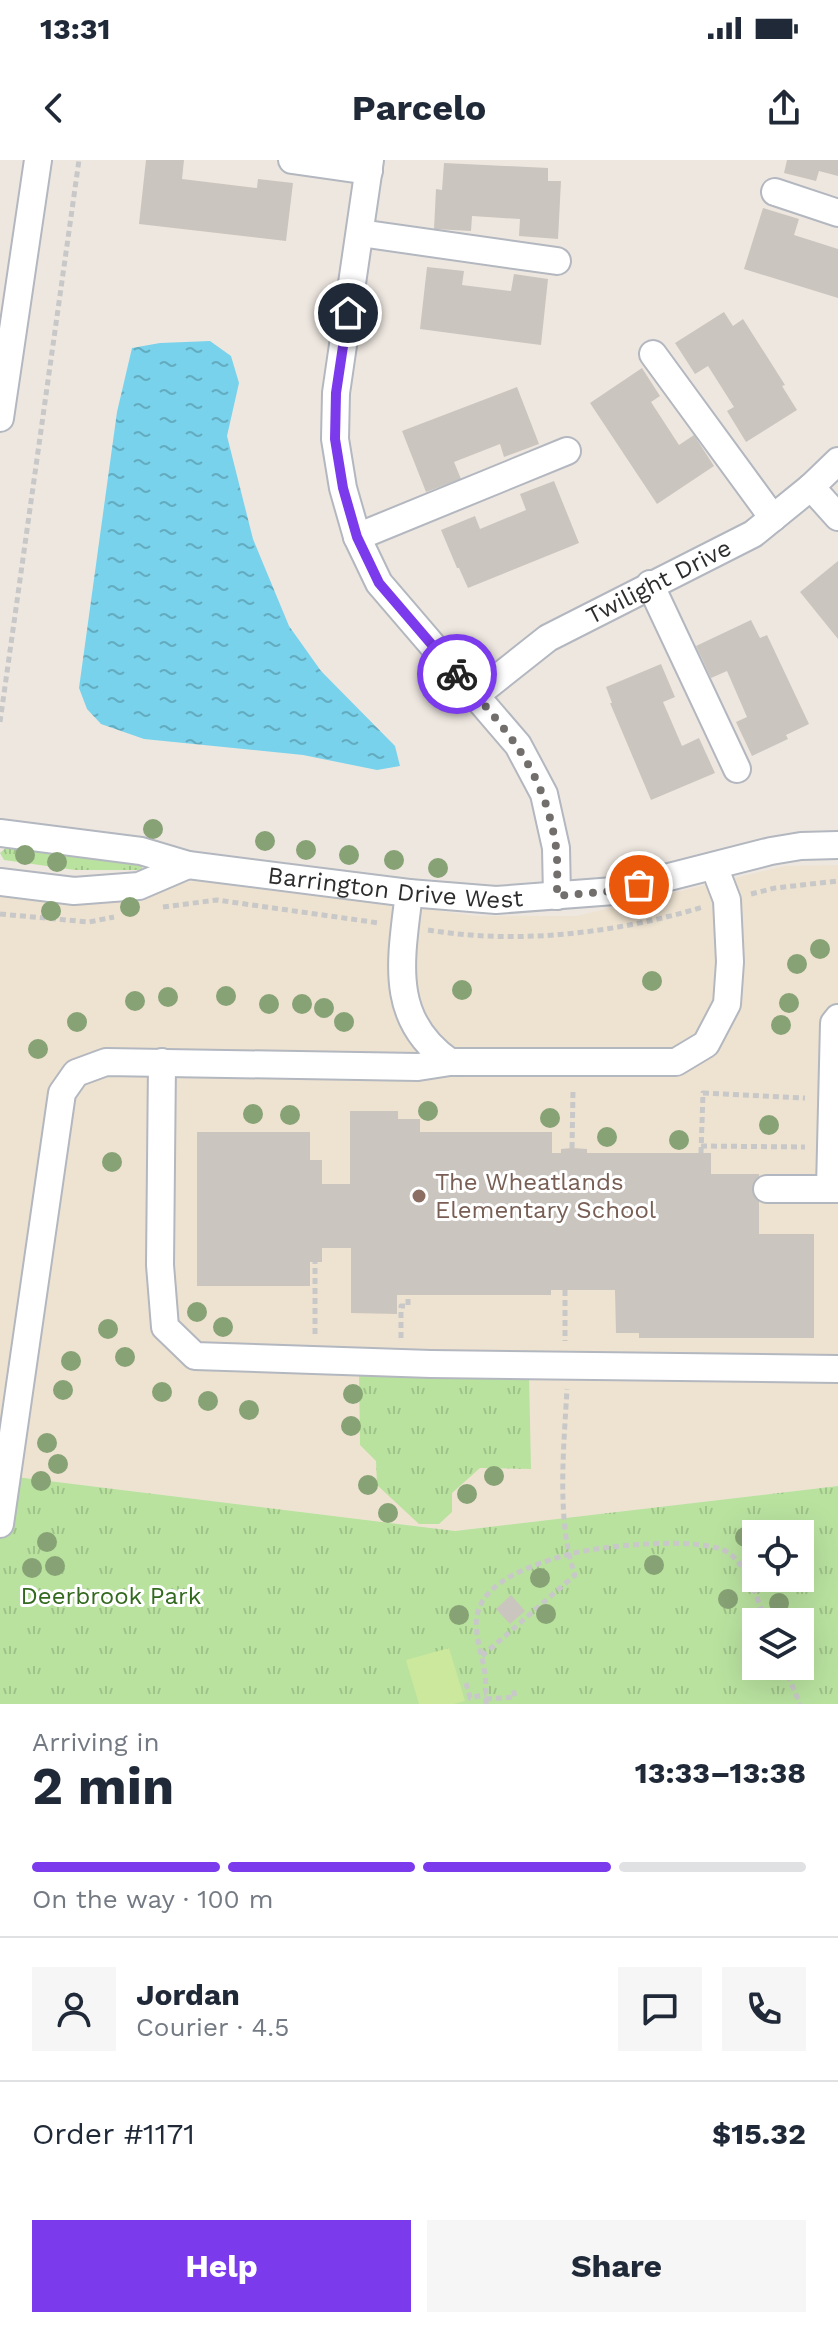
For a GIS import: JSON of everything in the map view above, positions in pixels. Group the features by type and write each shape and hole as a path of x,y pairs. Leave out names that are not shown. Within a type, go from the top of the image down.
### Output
{"street":[{"path":"0,418 38,160"},
{"path":"292,160 369,165 336,393 335,439 343,488 357,537 379,583 518,745 544,794 556,848 557,896"},
{"path":"775,192 838,213"},
{"path":"360,233 557,261"},
{"path":"653,354 773,518"},
{"path":"357,537 567,451"},
{"name":"Twilight Drive","path":"476,695 548,638 753,534 838,461"},
{"path":"811,487 838,517"},
{"path":"650,584 737,769"},
{"name":"Barrington Drive West","path":"0,833 141,851 188,865 409,893 496,900 614,891 771,851 838,845"},
{"path":"0,882 74,891 139,886 188,865"},
{"path":"0,1524 62,1093 76,1073 106,1062 418,1067 450,1062 676,1062 706,1044 727,1004 730,962 727,900 714,866"},
{"path":"409,893 403,984 406,1007 423,1039 450,1062"},
{"path":"767,1189 834,1188 834,1023 838,1018"},
{"path":"162,1062 160,1265 165,1327 195,1356 401,1363 838,1369"}],"path":[{"path":"0,722 79,160"},
{"path":"751,894 838,881"},
{"path":"152,909 217,900 367,922"},
{"path":"435,931 526,937 595,930 692,910"},
{"path":"0,914 89,922 121,916"},
{"path":"572,1148 573,1091"},
{"path":"805,1098 703,1093 701,1149 805,1147"},
{"path":"314,1359 315,1262"},
{"path":"482,1656 575,1575 568,1555 563,1467 567,1366 565,1290"},
{"path":"401,1363 401,1306 408,1306 408,1295"},
{"path":"486,1699 476,1631 482,1601 511,1577 568,1555 676,1543 722,1549 741,1567 760,1608"},
{"path":"790,1680 800,1704"},
{"path":"466,1683 470,1698 515,1697 513,1688"}],"shaded area":[{"name":"The Wheatlands Elementary School","path":"838,865 838,1486 455,1531 0,1475 0,891 120,895 210,878 476,916 577,916 785,866"}],"green space":[{"path":"8,846 142,866 142,870 75,870 4,860 0,853"},
{"path":"359,1372 529,1374 531,1469 480,1468 452,1493 452,1512 439,1524 419,1524 377,1485 376,1461 360,1445"},
{"name":"Deerbrook Park","path":"0,1475 455,1531 838,1486 838,1704 0,1704"},
{"path":"449,1648 465,1701 419,1704 406,1660"}],"water":[{"path":"210,341 231,356 239,383 227,436 253,539 289,626 321,671 395,746 400,766 377,770 303,755 144,739 101,724 87,709 79,688 117,412 132,348 160,343"}],"building":[{"path":"146,160 184,160 182,179 257,188 258,179 293,183 286,241 139,224"},
{"path":"787,160 838,160 838,176 819,171 816,181 784,173"},
{"path":"444,163 548,168 548,181 561,181 558,239 519,236 520,219 472,216 471,231 434,229 436,189 442,190"},
{"path":"763,208 799,219 794,235 838,249 838,298 744,269"},
{"path":"427,267 464,271 462,285 511,291 514,274 548,279 541,345 420,329"},
{"path":"724,312 733,326 743,319 785,385 782,386 797,410 746,442 727,411 734,407 708,366 695,374 675,343"},
{"path":"642,368 660,396 651,402 679,445 694,435 714,466 657,504 590,403"},
{"path":"517,387 539,444 504,457 500,444 454,462 461,479 426,492 402,431"},
{"path":"554,481 579,543 468,588 441,530 475,516 480,529 526,510 520,494"},
{"path":"838,561 838,639 800,592"},
{"path":"751,620 760,638 767,635 809,724 786,735 788,739 752,756 736,722 747,717 727,671 711,678 696,646"},
{"path":"661,664 675,697 663,702 682,746 699,738 715,773 651,800 606,687"},
{"path":"350,1111 398,1111 398,1119 420,1119 420,1132 552,1132 552,1153 572,1148 587,1149 587,1153 711,1153 711,1174 759,1174 759,1234 814,1234 814,1338 639,1338 639,1333 616,1333 615,1290 551,1290 551,1295 397,1295 397,1314 351,1313 351,1248 322,1248 322,1262 310,1262 310,1286 197,1286 197,1132 310,1132 310,1160 322,1160 322,1184 350,1184"},
{"path":"511,1595 525,1611 510,1624 496,1609"}],"way so far":[{"path":"457,674 518,745 544,794 556,848 557,896 614,891 639,885"}],"place":[{"name":"The Wheatlands Elementary School","path":"419,1196"}],"route":[{"path":"348,313 336,393 335,439 343,488 357,537 379,583 457,674"}]}
